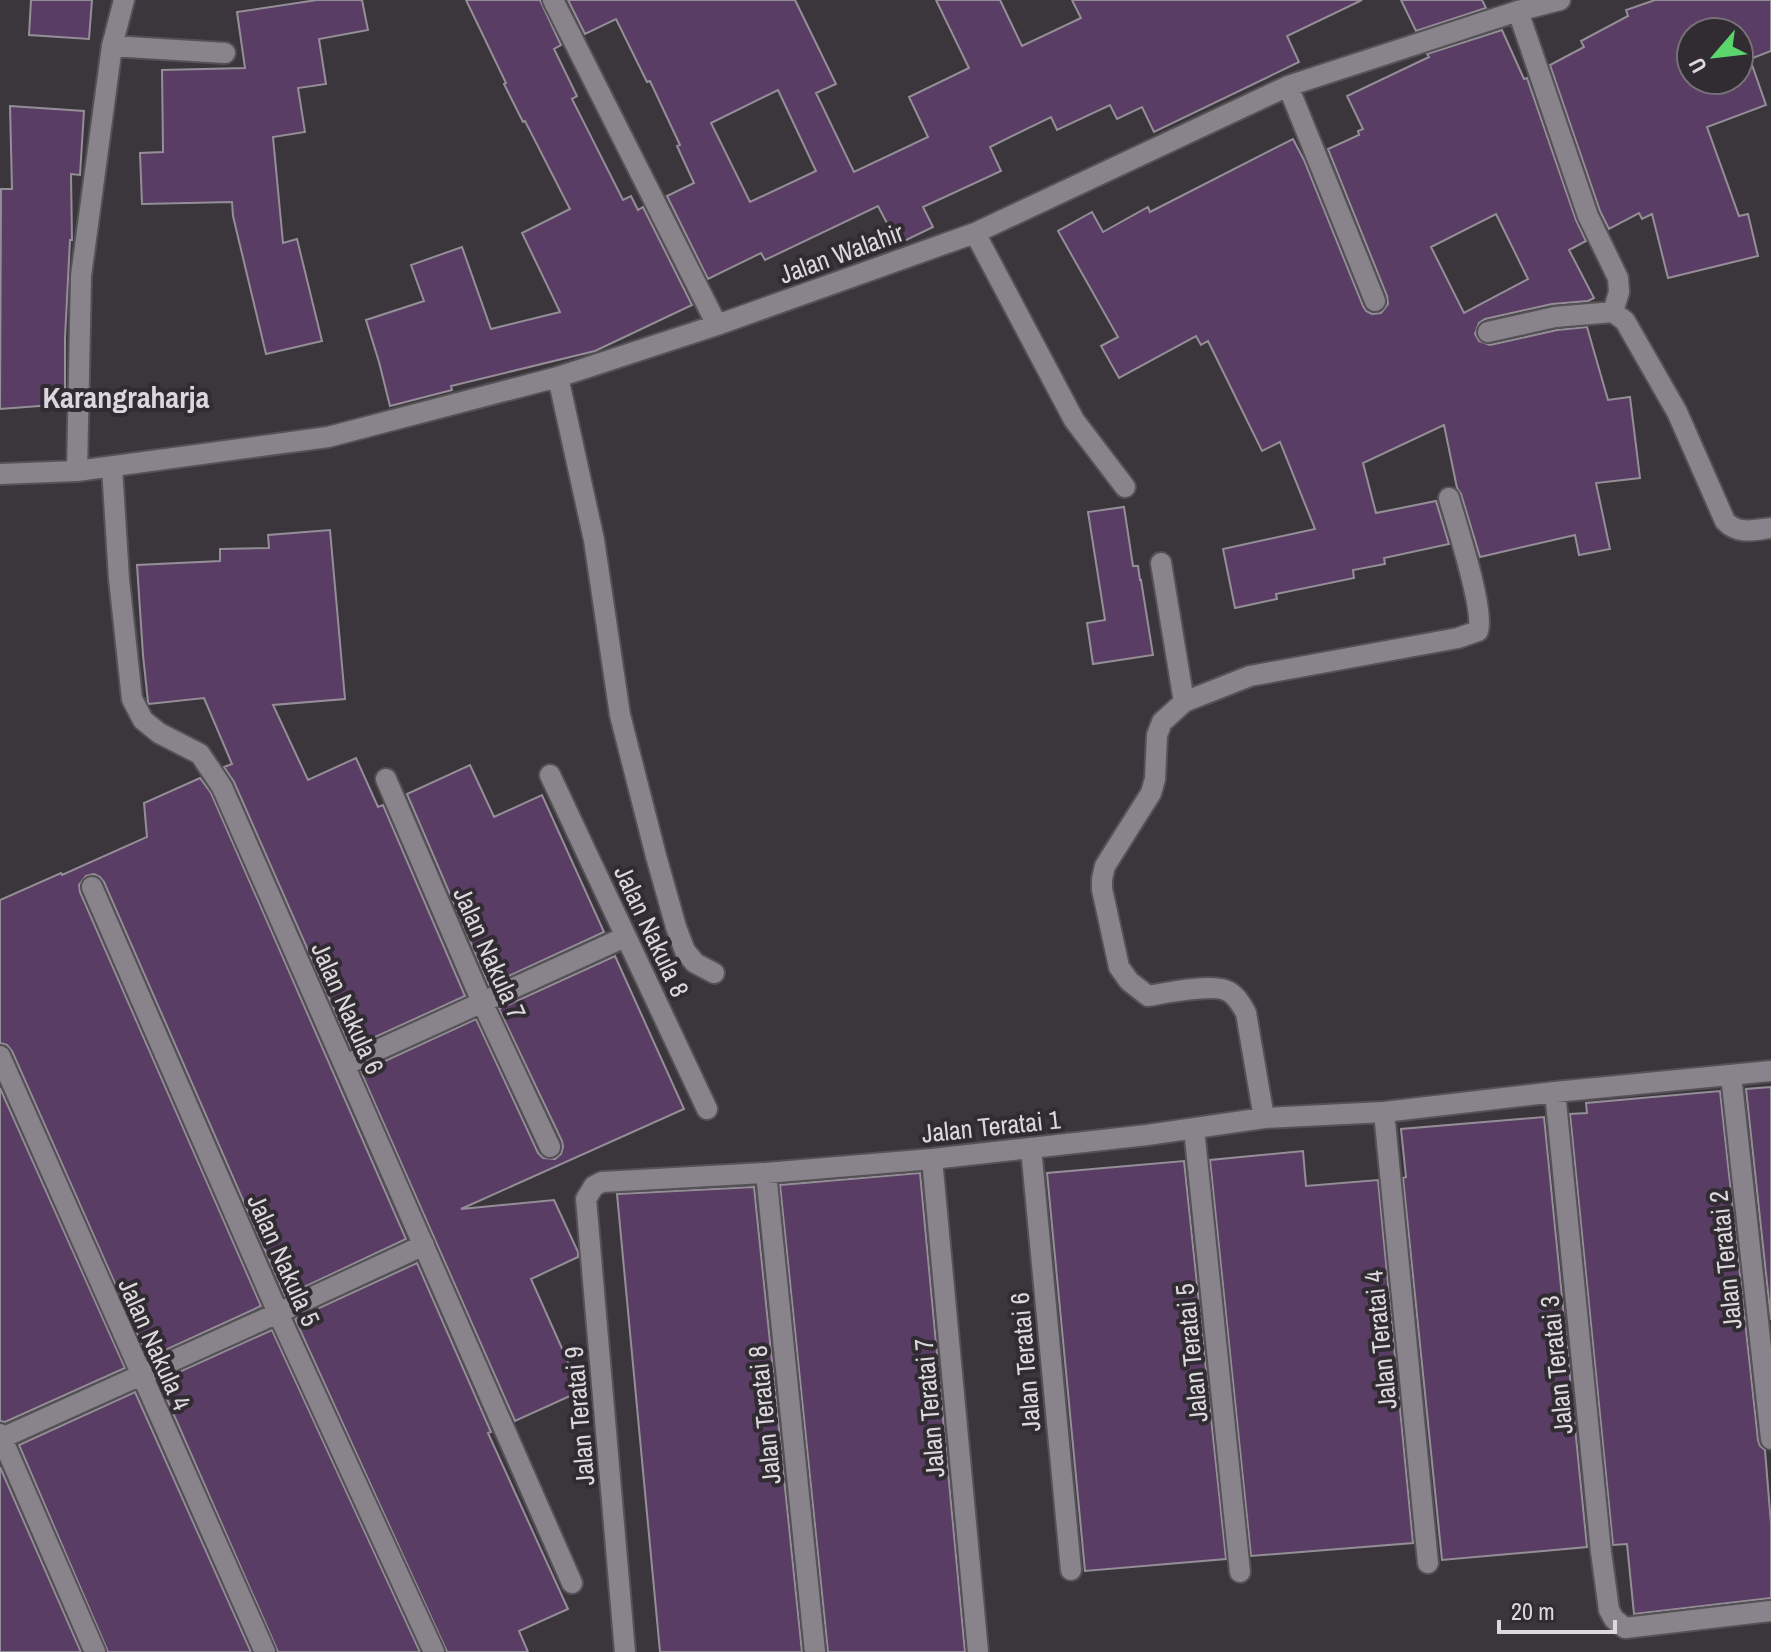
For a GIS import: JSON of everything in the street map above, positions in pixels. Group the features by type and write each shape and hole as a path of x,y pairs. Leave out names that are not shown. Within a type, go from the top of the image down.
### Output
{"street":[{"path":"77,471 81,276 112,46 124,0"},
{"path":"553,0 717,325"},
{"name":"Jalan Walahir","path":"0,474 77,471 328,437 558,377 717,325 975,233 1288,86 1527,6 1560,0"},
{"path":"1527,6 1588,216 1618,278 1619,292 1613,312"},
{"path":"112,46 225,53"},
{"path":"1288,86 1375,301"},
{"path":"975,233 1074,420 1125,487"},
{"path":"1488,332 1555,317 1613,312 1625,321 1677,412 1725,521 1738,530 1771,528"},
{"path":"558,377 594,540 620,715 656,856 685,951 695,963 714,973"},
{"name":"Jalan Nakula 6","path":"112,467 119,579 132,699 143,720 159,733 200,754 222,787 572,1583"},
{"path":"1264,1118 1246,1013 1238,999 1227,990 1211,988 1148,996 1129,981 1119,967 1102,889 1105,866 1151,793 1155,779 1157,735 1162,722 1184,702 1250,676 1458,638 1478,631 1480,623 1476,598 1449,498"},
{"path":"1161,563 1184,702"},
{"name":"Jalan Nakula 8","path":"550,775 707,1109"},
{"name":"Jalan Nakula 7","path":"386,779 482,1002 550,1147"},
{"name":"Jalan Nakula 5","path":"92,887 278,1313 434,1652"},
{"path":"345,1065 625,937"},
{"name":"Jalan Nakula 4","path":"0,1056 265,1652"},
{"name":"Jalan Teratai 1","path":"602,1182 766,1173 932,1159 1264,1118 1384,1112 1771,1071"},
{"name":"Jalan Teratai 2","path":"1731,1075 1771,1439"},
{"name":"Jalan Teratai 3","path":"1555,1092 1609,1610 1625,1628 1771,1611"},
{"name":"Jalan Teratai 4","path":"1384,1112 1428,1563"},
{"name":"Jalan Teratai 5","path":"1194,1129 1240,1572"},
{"name":"Jalan Teratai 6","path":"1031,1148 1071,1570"},
{"name":"Jalan Teratai 7","path":"932,1159 978,1652"},
{"name":"Jalan Teratai 8","path":"766,1173 815,1652"},
{"name":"Jalan Teratai 9","path":"602,1182 594,1186 586,1199 625,1652"},
{"path":"95,1652 1,1437 424,1245"}],"building":[{"path":"31,0 92,0 89,39 29,35"},
{"path":"317,0 362,0 368,30 319,39 326,84 298,88 305,132 273,137 283,243 297,239 322,341 266,354 232,202 142,204 140,153 163,152 162,70 245,68 237,12"},
{"path":"466,0 540,0 561,45 554,49 577,96 572,99 623,200 631,196 638,210 643,207 692,305 595,351 451,386 452,390 390,406 366,320 424,301 411,265 462,247 491,329 560,312 522,233 570,209 504,84"},
{"path":"568,0 795,0 836,84 816,93 854,172 928,137 909,97 969,68 936,0 1000,0 1022,46 1081,18 1072,0 1362,0 1287,36 1299,62 1154,132 1142,107 1117,119 1110,105 1057,130 1051,117 990,147 1001,171 923,207 933,227 898,244 878,206 765,260 761,253 708,279 667,196 694,183 650,81 647,82 616,19 585,34","holes":["778,90 816,171 750,202 711,123"]},
{"path":"1401,0 1482,0 1486,8 1416,31"},
{"path":"1655,0 1771,0 1771,51 1755,57 1755,16 1675,16 1675,96 1755,96 1755,73 1766,105 1707,127 1739,216 1748,214 1758,256 1668,278 1652,214 1642,219 1639,213 1609,229 1550,65 1584,47 1581,41 1628,16 1626,10"},
{"path":"1502,30 1524,79 1527,78 1586,241 1569,250 1594,298 1485,319 1479,323 1475,334 1479,341 1490,345 1557,330 1587,327 1608,400 1630,397 1640,478 1596,483 1610,549 1579,555 1575,535 1480,557 1457,488 1444,425 1363,463 1376,513 1436,501 1449,544 1384,558 1385,564 1353,570 1354,578 1276,594 1277,599 1235,608 1223,549 1315,529 1280,442 1262,451 1208,341 1201,345 1196,336 1119,378 1101,346 1118,337 1058,231 1092,212 1103,232 1148,207 1150,212 1293,139 1363,306 1372,314 1381,313 1388,304 1387,296 1328,149 1359,135 1358,131 1363,129 1347,96 1429,57 1427,54","holes":["1496,214 1528,279 1464,313 1431,247"]},
{"path":"10,106 84,111 80,175 71,174 72,240 65,338 65,404 0,409 1,189 12,189"},
{"path":"1124,507 1133,566 1138,566 1141,580 1153,655 1093,664 1087,623 1105,620 1088,512"},
{"path":"330,530 345,699 273,705 308,780 356,758 378,807 383,805 465,996 351,1048 234,782 224,767 232,764 204,698 148,702 137,565 220,561 220,549 269,548 268,535"},
{"path":"470,765 494,817 542,795 604,932 489,985 407,794"},
{"path":"200,778 211,793 406,1239 285,1296 104,882 94,874 86,876 79,885 80,892 261,1306 148,1358 12,1051 0,1043 0,900 147,837 144,803"},
{"path":"615,956 684,1109 461,1209 554,1200 578,1252 578,1257 531,1279 581,1391 515,1421 361,1072 476,1019 538,1153 543,1158 555,1159 561,1154 562,1141 499,1009"},
{"path":"1771,1087 1771,1320 1746,1089"},
{"path":"0,1088 125,1368 5,1422 0,1421"},
{"path":"1720,1091 1758,1440 1765,1450 1771,1524 1771,1598 1634,1614 1627,1544 1613,1545 1570,1114 1587,1113 1586,1103"},
{"path":"1544,1117 1587,1547 1442,1560 1403,1178 1406,1177 1401,1129"},
{"path":"1303,1151 1306,1186 1378,1180 1413,1543 1251,1556 1210,1160"},
{"path":"1184,1161 1226,1559 1085,1571 1047,1173"},
{"path":"920,1173 965,1652 828,1652 780,1185"},
{"path":"754,1187 802,1652 660,1652 617,1194"},
{"path":"417,1263 491,1432 488,1433 568,1609 519,1631 528,1652 447,1652 295,1319"},
{"path":"272,1330 420,1652 278,1652 159,1381"},
{"path":"135,1392 251,1652 108,1652 19,1445"},
{"path":"0,1467 81,1652 0,1652"}],"district":[{"name":"Karangraharja","path":"126,397"}]}
